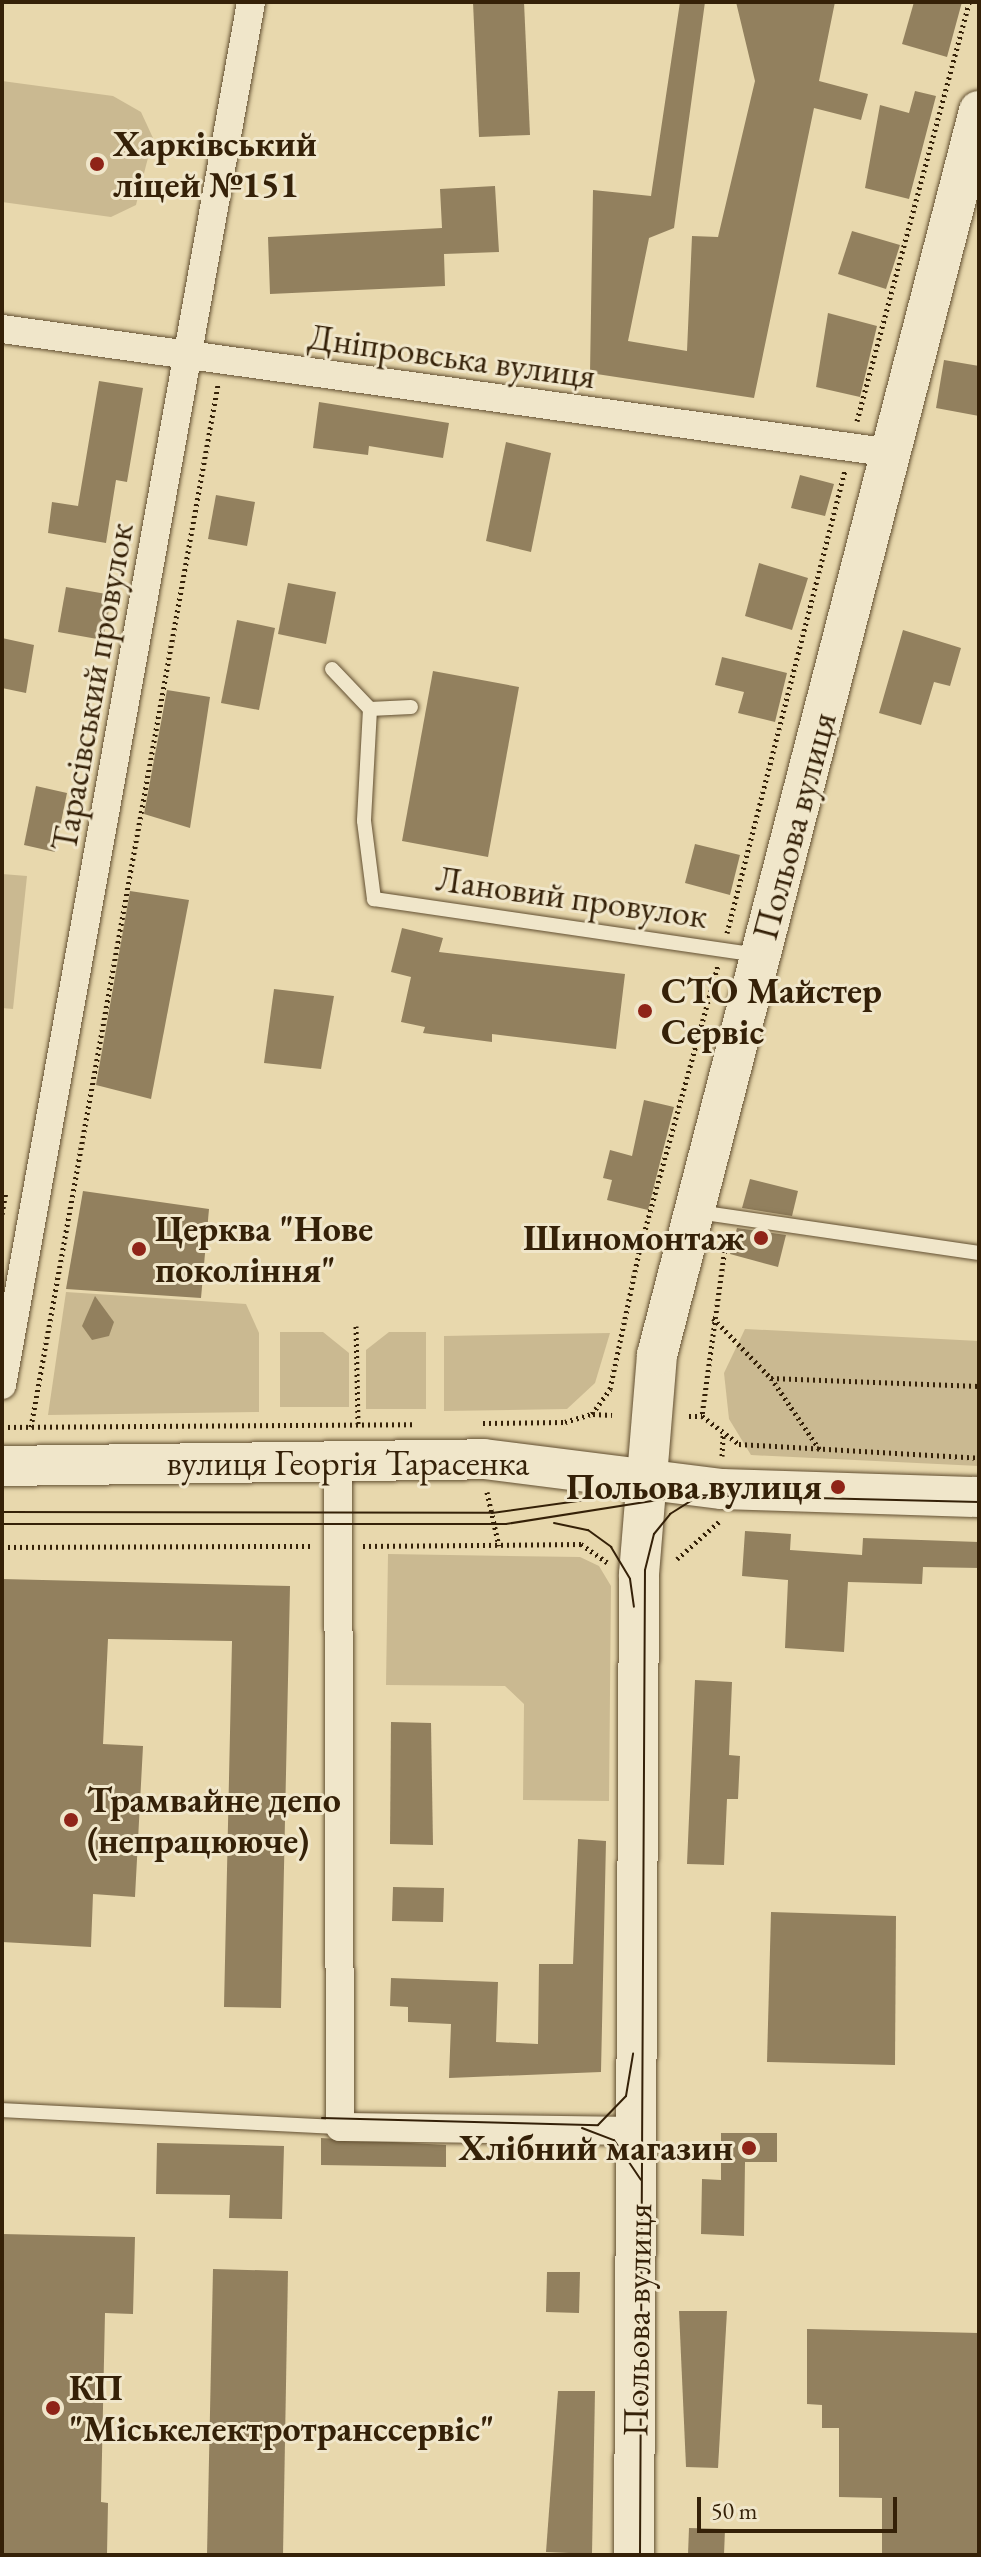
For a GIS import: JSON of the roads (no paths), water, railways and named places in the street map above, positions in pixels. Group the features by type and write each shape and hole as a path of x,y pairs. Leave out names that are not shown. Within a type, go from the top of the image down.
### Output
{"main road":[{"name":"Польова вулиця","path":"634,2555 642,1479 657,1355 690,1211 761,955 979,111"},
{"name":"вулиця Георгія Тарасенка","path":"2,1466 338,1460 544,1462 642,1479 733,1490 979,1497"}],"street":[{"name":"Тарасівський провулок","path":"2,1385 251,2"},
{"name":"Дніпровська вулиця","path":"2,329 189,358 892,453"},
{"path":"338,1460 342,1546 340,2127 638,2131"}],"lane":[{"path":"332,669 370,709 411,707"},
{"name":"Лановий провулок","path":"370,709 364,821 374,899 761,955"},
{"path":"690,1211 979,1253"},
{"path":"2,2110 340,2127"}],"tram line":[{"path":"640,2555 645,1570 654,1534 670,1514 692,1500 727,1494"},
{"path":"2,1524 506,1524 690,1495 979,1502"},
{"path":"2,1512 492,1513 585,1500"},
{"path":"554,1523 588,1530 611,1547 630,1579 634,1607"},
{"path":"322,2118 598,2125 626,2096 633,2054"},
{"path":"582,2128 614,2140 641,2180"}],"place":[{"name":"Харківський ліцей №151","path":"97,164"},
{"name":"СТО Майстер Сервіс","path":"645,1011"},
{"name":"Шиномонтаж","path":"761,1238"},
{"name":"Церква \"Нове покоління\"","path":"139,1249"},
{"name":"Польова вулиця","path":"838,1487"},
{"name":"Трамвайне депо (непрацююче)","path":"71,1820"},
{"name":"Хлібний магазин","path":"749,2148"},
{"name":"КП \"Міськелектротранссервіс\"","path":"53,2408"}]}
